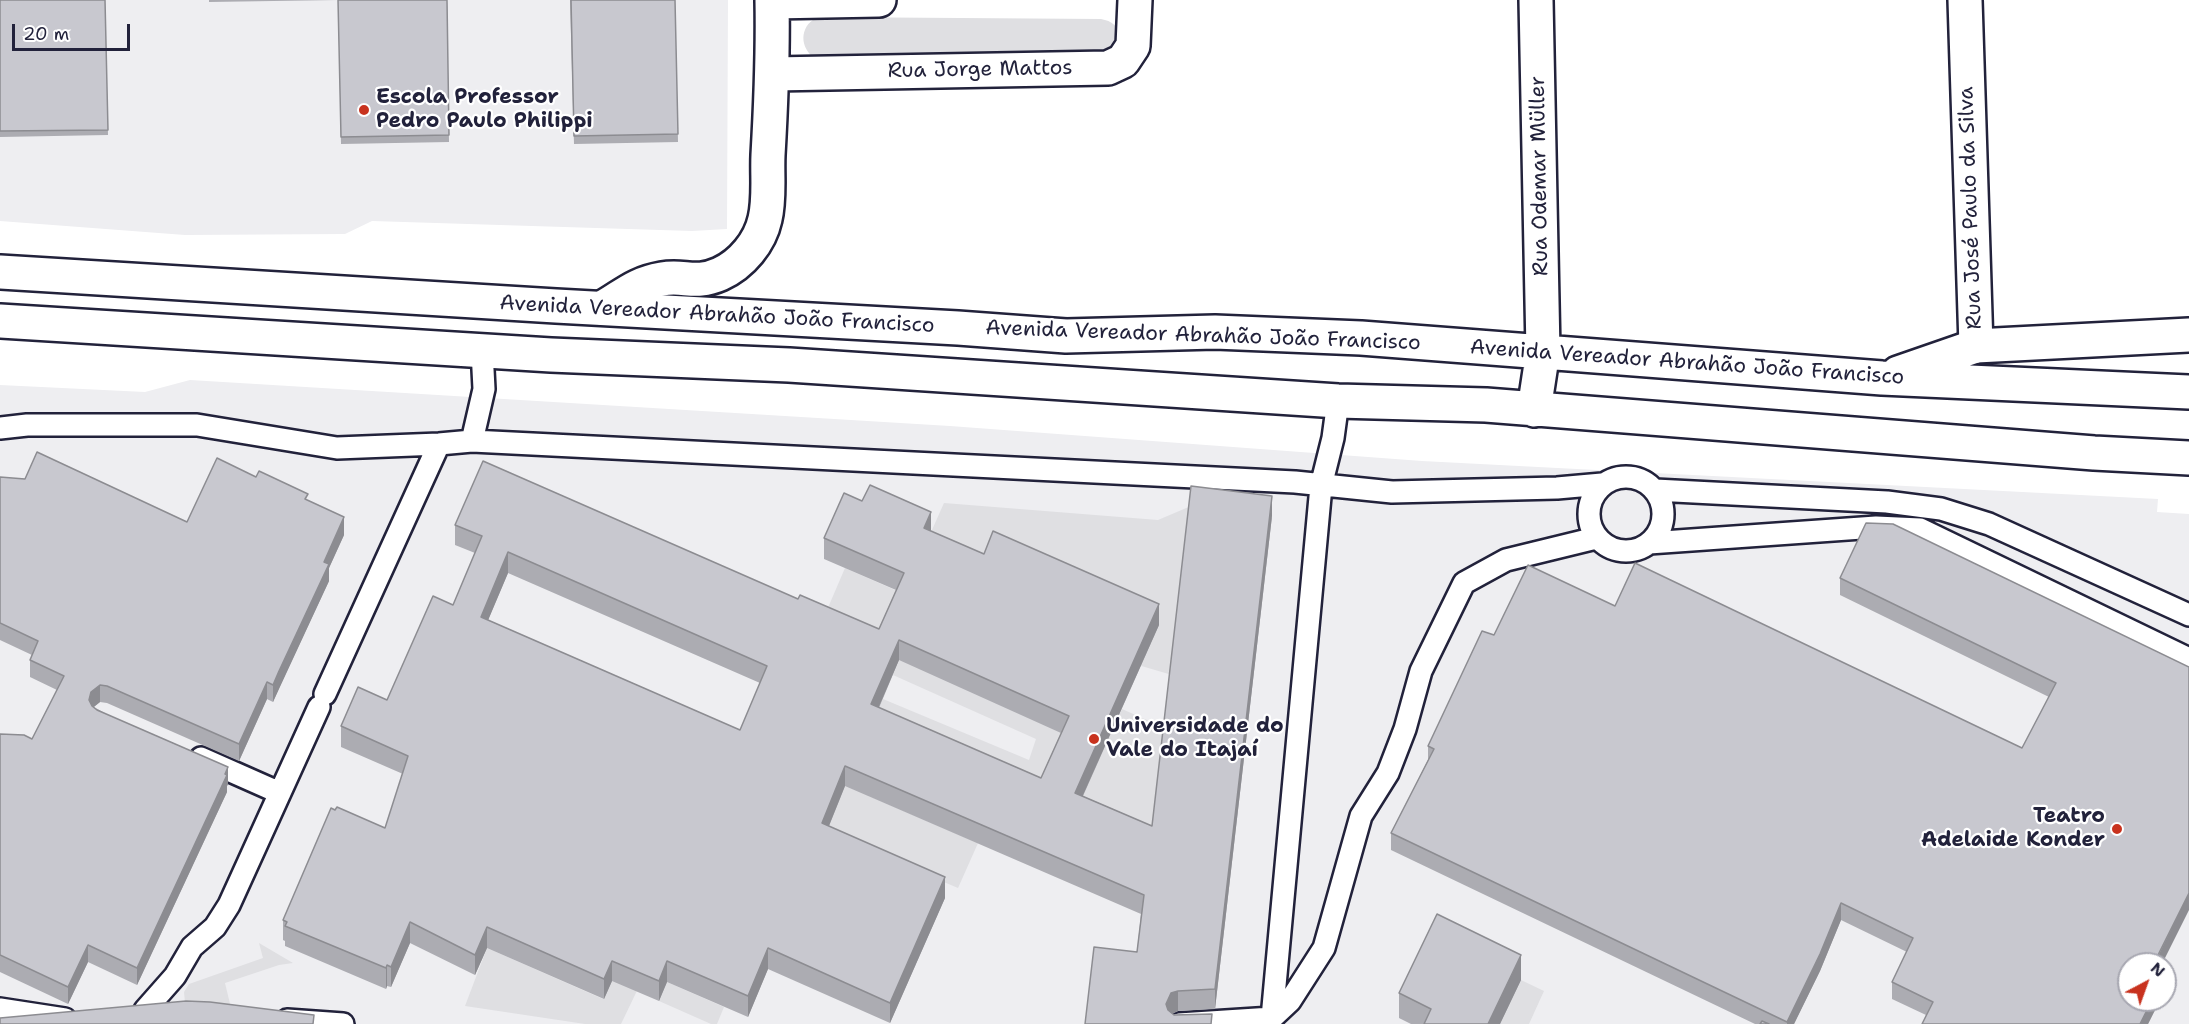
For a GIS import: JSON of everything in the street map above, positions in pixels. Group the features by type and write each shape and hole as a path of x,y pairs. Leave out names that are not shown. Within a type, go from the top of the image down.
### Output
{"main road":[{"path":"602,308 627,290 645,283 666,278 701,281 722,273 740,261 756,241 765,218 773,74 772,1 879,0"},
{"name":"Rua Jorge Mattos","path":"773,74 1108,68 1123,61 1132,46 1135,0"},
{"name":"Rua Odemar Müller","path":"1534,410 1543,351 1536,0"},
{"name":"Rua José Paulo da Silva","path":"1965,0 1976,346 2189,335"},
{"name":"Avenida Vereador Abrahão João Francisco","path":"0,272 1065,336 1215,332 1360,338 1882,378 2189,392"},
{"path":"1,322 551,355 789,365 1338,401 1486,405 2094,453 2189,458"},
{"path":"1882,378 1976,346"}],"lane":[{"path":"472,441 484,389 482,350"},
{"path":"1270,1021 1321,486 1333,438 1338,401"},
{"path":"0,428 27,425 197,425 337,448 472,441 1295,482 1392,492 1557,488 1602,484 1614,478 1629,477 1643,481 1655,490 1662,503 1663,518 1659,532 1649,543 1636,550 1621,551 1608,547 1596,538 1590,525 1588,510 1593,496 1602,484"},
{"path":"145,1010 175,976 192,947 216,927 229,905 439,444"},
{"path":"1655,490 1887,502 1941,509 1989,524 2189,615"},
{"path":"1649,543 1876,527 1920,529 2189,659"},
{"path":"1179,1024 1270,1021 1290,1001 1324,948 1361,816 1388,773 1405,729 1421,671 1464,583 1506,560 1596,538"},
{"path":"186,751 280,793"},
{"path":"0,1009 67,1019 90,1017"},
{"path":"123,1013 145,1010 169,1012"},
{"path":"264,1018 343,1024"}],"shaded area":[{"name":"Escola Professor Pedro Paulo Philippi","path":"0,0 728,0 727,229 692,231 372,221 345,234 185,235 0,221"},
{"path":"819,17 1101,19 1114,25 1122,37 1112,57 813,57 805,47 804,35 808,24"},
{"name":"Universidade do Vale do Itajaí","path":"190,380 950,426 1422,461 2158,499 2157,512 2189,514 2189,1024 0,1024 0,385 145,392"},
{"path":"944,503 1158,520 1191,506 1172,675 1138,665 974,596 924,548"},
{"path":"845,568 904,594 879,649 821,624"},
{"path":"900,658 1069,736 1041,799 871,725 883,699 1029,760 1036,739 893,675"},
{"path":"1122,709 1165,728 1150,858 1055,804 1090,779"},
{"path":"848,779 869,796 978,843 958,888 840,838 821,843"},
{"path":"259,943 293,963 279,965 225,983 231,1008 185,1003 184,992 189,984 263,958"},
{"path":"487,948 603,999 620,962 646,972 621,1024 585,1024 465,1006"},
{"path":"1521,980 1544,991 1529,1024 1500,1024"},
{"path":"667,982 724,1007 717,1024 711,1024 659,1001"}],"building":[{"path":"0,0 105,0 108,130 0,131"},
{"path":"338,0 447,0 449,135 341,137"},
{"path":"571,0 675,0 678,134 574,136"},
{"path":"37,452 187,522 217,458 256,477 259,471 308,494 305,499 344,517 324,562 329,564 273,685 267,682 239,744 107,686 100,685 91,692 89,700 97,710 228,767 225,774 227,775 137,968 88,945 68,987 0,955 0,734 24,735 32,739 64,676 30,660 38,641 0,623 0,477 25,479"},
{"path":"483,461 798,599 800,595 879,629 904,573 824,538 844,493 862,501 870,485 931,512 924,528 984,554 993,531 1159,604 1075,793 1152,826 1191,486 1272,496 1215,989 1171,993 1166,1004 1168,1010 1174,1015 1212,1014 1211,1024 1085,1024 1094,947 1137,952 1144,895 845,766 822,823 945,877 890,1003 768,948 748,996 667,961 659,981 612,961 604,979 487,927 475,955 410,922 391,967 387,965 386,968 285,926 287,922 283,920 331,808 335,810 337,807 385,828 408,756 341,726 358,687 387,700 433,596 453,605 482,536 455,525","holes":["508,552 767,666 740,730 481,617","899,640 1069,716 1041,778 871,704"]},
{"path":"1866,523 1893,524 2189,667 2189,893 2160,952 2117,952 2117,1012 2146,1012 2140,1024 1922,1024 1933,1002 1892,982 1913,938 1841,903 1820,954 1787,1022 1391,833 1434,749 1428,746 1482,631 1494,635 1528,565 1615,606 1635,563 2022,748 2056,683 1840,578"},
{"path":"1437,914 1521,955 1488,1024 1424,1024 1431,1009 1399,993"},
{"path":"186,1001 314,1015 313,1024 0,1024 0,1018"}],"place":[{"name":"Escola Professor Pedro Paulo Philippi","path":"364,110"},
{"name":"Universidade do Vale do Itajaí","path":"1094,739"},
{"name":"Teatro Adelaide Konder","path":"2117,829"}]}
